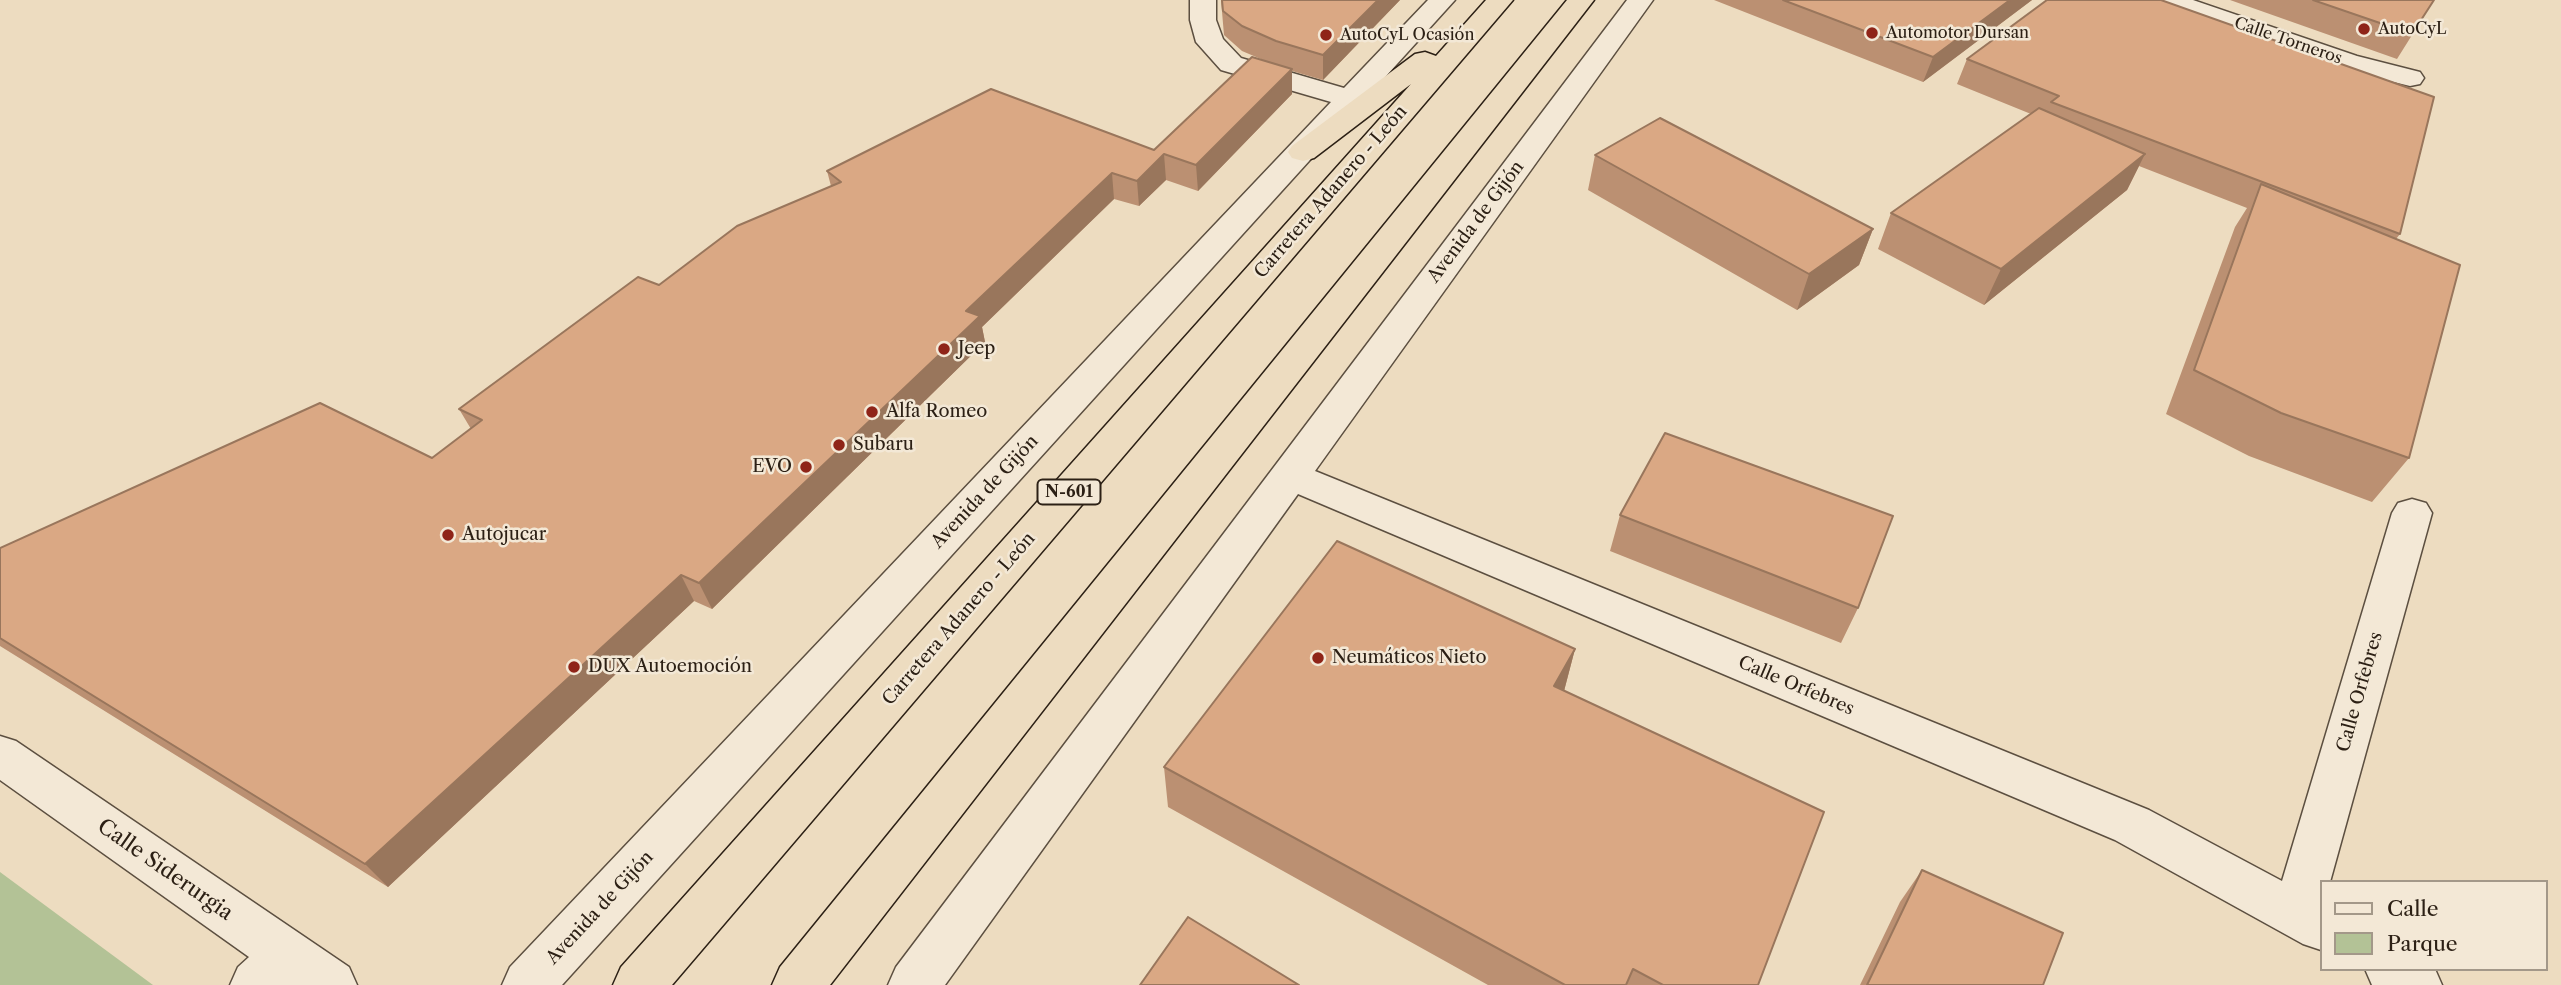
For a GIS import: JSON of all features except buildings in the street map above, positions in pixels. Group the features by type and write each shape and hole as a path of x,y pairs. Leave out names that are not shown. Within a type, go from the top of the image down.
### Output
{"highway":[{"path":"798,985 1581,0"},
{"path":"1303,152 1495,5"},
{"name":"Carretera Adanero - León","path":"639,985 1495,5"}],"street":[{"path":"1203,0 1203,20 1210,42 1231,64 1351,99"},
{"name":"Avenida de Gijón","path":"528,985 1442,0"},
{"name":"Avenida de Gijón","path":"914,985 1640,0"},
{"name":"Calle Torneros","path":"2168,0 2347,62 2410,78"},
{"name":"Calle Orfebres","path":"1288,475 2132,825 2309,919 2412,513"},
{"name":"Calle Siderurgia","path":"0,755 272,970 331,985"},
{"path":"2393,971 2416,985"}],"green space":[{"path":"0,872 153,985 0,985"}],"place":[{"name":"AutoCyL","path":"2364,29"},
{"name":"Automotor Dursan","path":"1872,33"},
{"name":"AutoCyL Ocasión","path":"1326,35"},
{"name":"Jeep","path":"944,349"},
{"name":"Alfa Romeo","path":"872,412"},
{"name":"Subaru","path":"839,445"},
{"name":"EVO","path":"806,467"},
{"name":"Autojucar","path":"448,535"},
{"name":"Neumáticos Nieto","path":"1318,658"},
{"name":"DUX Autoemoción","path":"574,667"}]}
